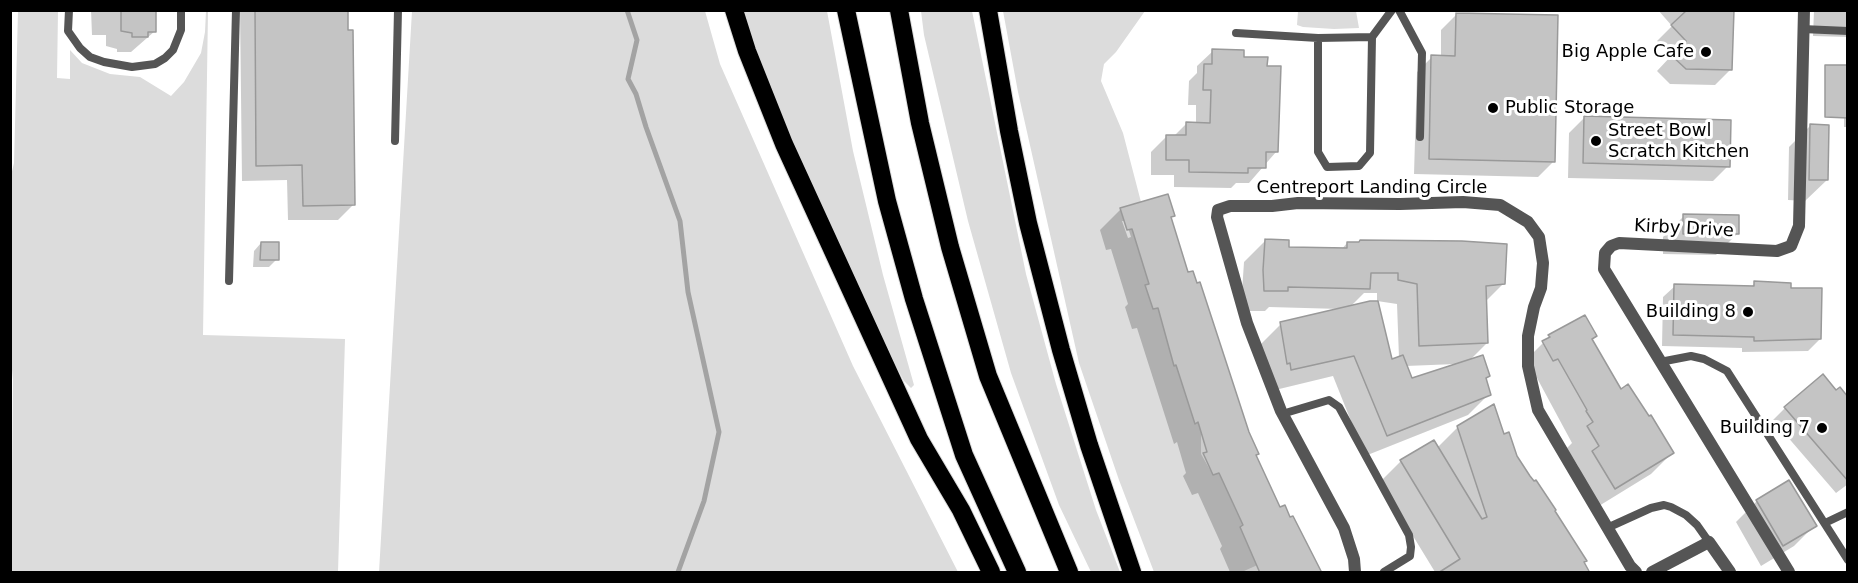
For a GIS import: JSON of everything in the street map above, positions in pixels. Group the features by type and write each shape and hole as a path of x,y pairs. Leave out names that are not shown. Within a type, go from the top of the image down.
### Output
{"highway":[{"path":"734,10 747,51 784,144 904,407 919,439 961,510 992,573"},
{"path":"846,10 887,201 914,299 964,455 1017,573"},
{"path":"898,10 920,123 947,236 988,376 1069,573"},
{"path":"988,10 1028,223 1061,351 1089,446 1132,573"}],"street":[{"name":"Kirby Drive","path":"1789,573 1604,269 1605,253 1611,246 1619,243 1777,251 1791,246 1799,226 1804,10"},
{"name":"Centreport Landing Circle","path":"1355,573 1354,560 1344,528 1282,414 1247,323 1217,217 1218,210 1230,206 1272,206 1298,203 1463,202 1500,205 1528,222 1540,242 1543,263 1541,288 1528,336 1528,366 1538,410 1636,573"},
{"path":"1652,573 1709,542 1730,573"}],"lane":[{"path":"69,10 69,31 80,48 90,57 132,67 155,63 165,58 172,50 181,30 181,10"},
{"path":"229,281 236,10"},
{"path":"395,141 398,10"},
{"path":"1318,38 1318,152 1327,167 1359,166 1370,153 1372,37 1392,10"},
{"path":"1399,10 1422,52 1420,137"},
{"path":"1802,29 1848,31"},
{"path":"1236,33 1318,38 1372,37"},
{"path":"1660,362 1692,356 1704,358 1727,371 1848,560"},
{"path":"1282,414 1329,400 1340,407 1409,535 1410,556 1384,573"},
{"path":"1607,528 1651,508 1664,505 1686,515 1697,525 1709,542"},
{"path":"1825,523 1848,512"}],"shaded area":[{"path":"18,11 58,11 57,78 70,79 70,50 82,63 110,74 140,77 171,96 184,82 201,53 206,11 208,11 203,335 345,339 338,572 11,572 13,380 10,348 10,180 14,163"},
{"path":"412,11 705,11 720,64 853,366 958,572 379,572"},
{"path":"744,11 827,11 853,151 883,275 914,385 911,388 904,381 881,338 769,92"},
{"path":"921,11 972,11 1026,274 1056,384 1096,510 1120,572 1091,572 1059,505 1011,373 968,221 924,35"},
{"path":"1003,11 1145,11 1116,52 1104,64 1101,81 1123,133 1141,202 1121,208 1121,210 1127,230 1132,229 1149,284 1145,285 1153,309 1172,303 1174,365 1182,364 1182,384 1195,423 1198,422 1201,432 1201,454 1213,475 1219,473 1237,513 1239,512 1245,524 1240,527 1249,547 1262,563 1245,572 1154,572 1119,480 1079,363 1018,92"},
{"path":"1298,11 1356,11 1359,28 1303,27 1297,25"}],"building":[{"path":"121,10 156,10 156,32 148,32 148,37 132,37 132,33 121,31"},
{"path":"255,10 348,10 348,30 353,30 355,205 303,206 302,165 256,166"},
{"path":"1687,10 1734,10 1732,70 1686,69 1671,55 1686,41 1671,25"},
{"name":"Public Storage","path":"1456,13 1558,15 1555,162 1429,159 1431,55 1455,56"},
{"path":"1212,49 1244,50 1244,57 1268,57 1267,66 1281,66 1278,152 1266,152 1266,168 1248,168 1248,173 1189,172 1189,160 1166,160 1166,135 1186,135 1186,122 1210,123 1211,90 1203,90 1204,64 1212,64"},
{"path":"1825,65 1848,65 1848,118 1825,117"},
{"path":"1584,116 1731,120 1730,167 1583,163"},
{"path":"1810,124 1829,125 1828,180 1809,180"},
{"path":"1168,194 1175,216 1171,217 1188,272 1193,271 1197,283 1200,282 1249,432 1259,454 1256,455 1280,507 1285,505 1290,517 1293,516 1322,573 1260,573 1240,527 1243,525 1219,473 1213,475 1203,453 1207,452 1198,422 1195,424 1176,365 1174,366 1158,308 1153,309 1145,285 1149,284 1132,229 1127,230 1120,208"},
{"path":"1683,214 1739,215 1739,234 1683,234"},
{"path":"1265,239 1289,240 1289,247 1347,248 1347,242 1359,242 1360,240 1507,244 1505,284 1486,286 1488,343 1419,346 1417,284 1398,280 1398,273 1371,273 1370,289 1288,287 1288,291 1264,291"},
{"path":"261,242 279,242 279,260 260,260"},
{"name":"Building 8","path":"1754,281 1791,283 1791,288 1822,288 1821,339 1754,341 1754,337 1673,335 1674,284 1754,286"},
{"path":"1378,301 1392,359 1403,355 1412,378 1483,355 1490,376 1486,378 1491,395 1387,436 1354,356 1291,370 1290,363 1287,364 1280,322"},
{"path":"1585,315 1597,336 1592,339 1621,389 1628,384 1649,416 1651,415 1674,453 1615,489 1592,451 1599,446 1587,426 1593,422 1558,359 1553,361 1542,341 1550,337 1548,335"},
{"name":"Building 7","path":"1823,374 1836,390 1840,387 1848,397 1848,481 1784,407"},
{"path":"1494,404 1504,434 1509,432 1517,456 1556,510 1587,561 1584,562 1590,573 1438,573 1460,559 1400,460 1434,440 1482,519 1487,517 1457,426"},
{"path":"1789,480 1817,526 1783,546 1756,500"}],"waterway":[{"path":"627,10 637,40 628,79 636,94 680,221 688,292 719,432 704,501 678,572"}],"place":[{"name":"Big Apple Cafe","path":"1706,52"},
{"name":"Public Storage","path":"1493,108"},
{"name":"Street Bowl Scratch Kitchen","path":"1596,141"},
{"name":"Building 8","path":"1748,312"},
{"name":"Building 7","path":"1822,428"}]}
